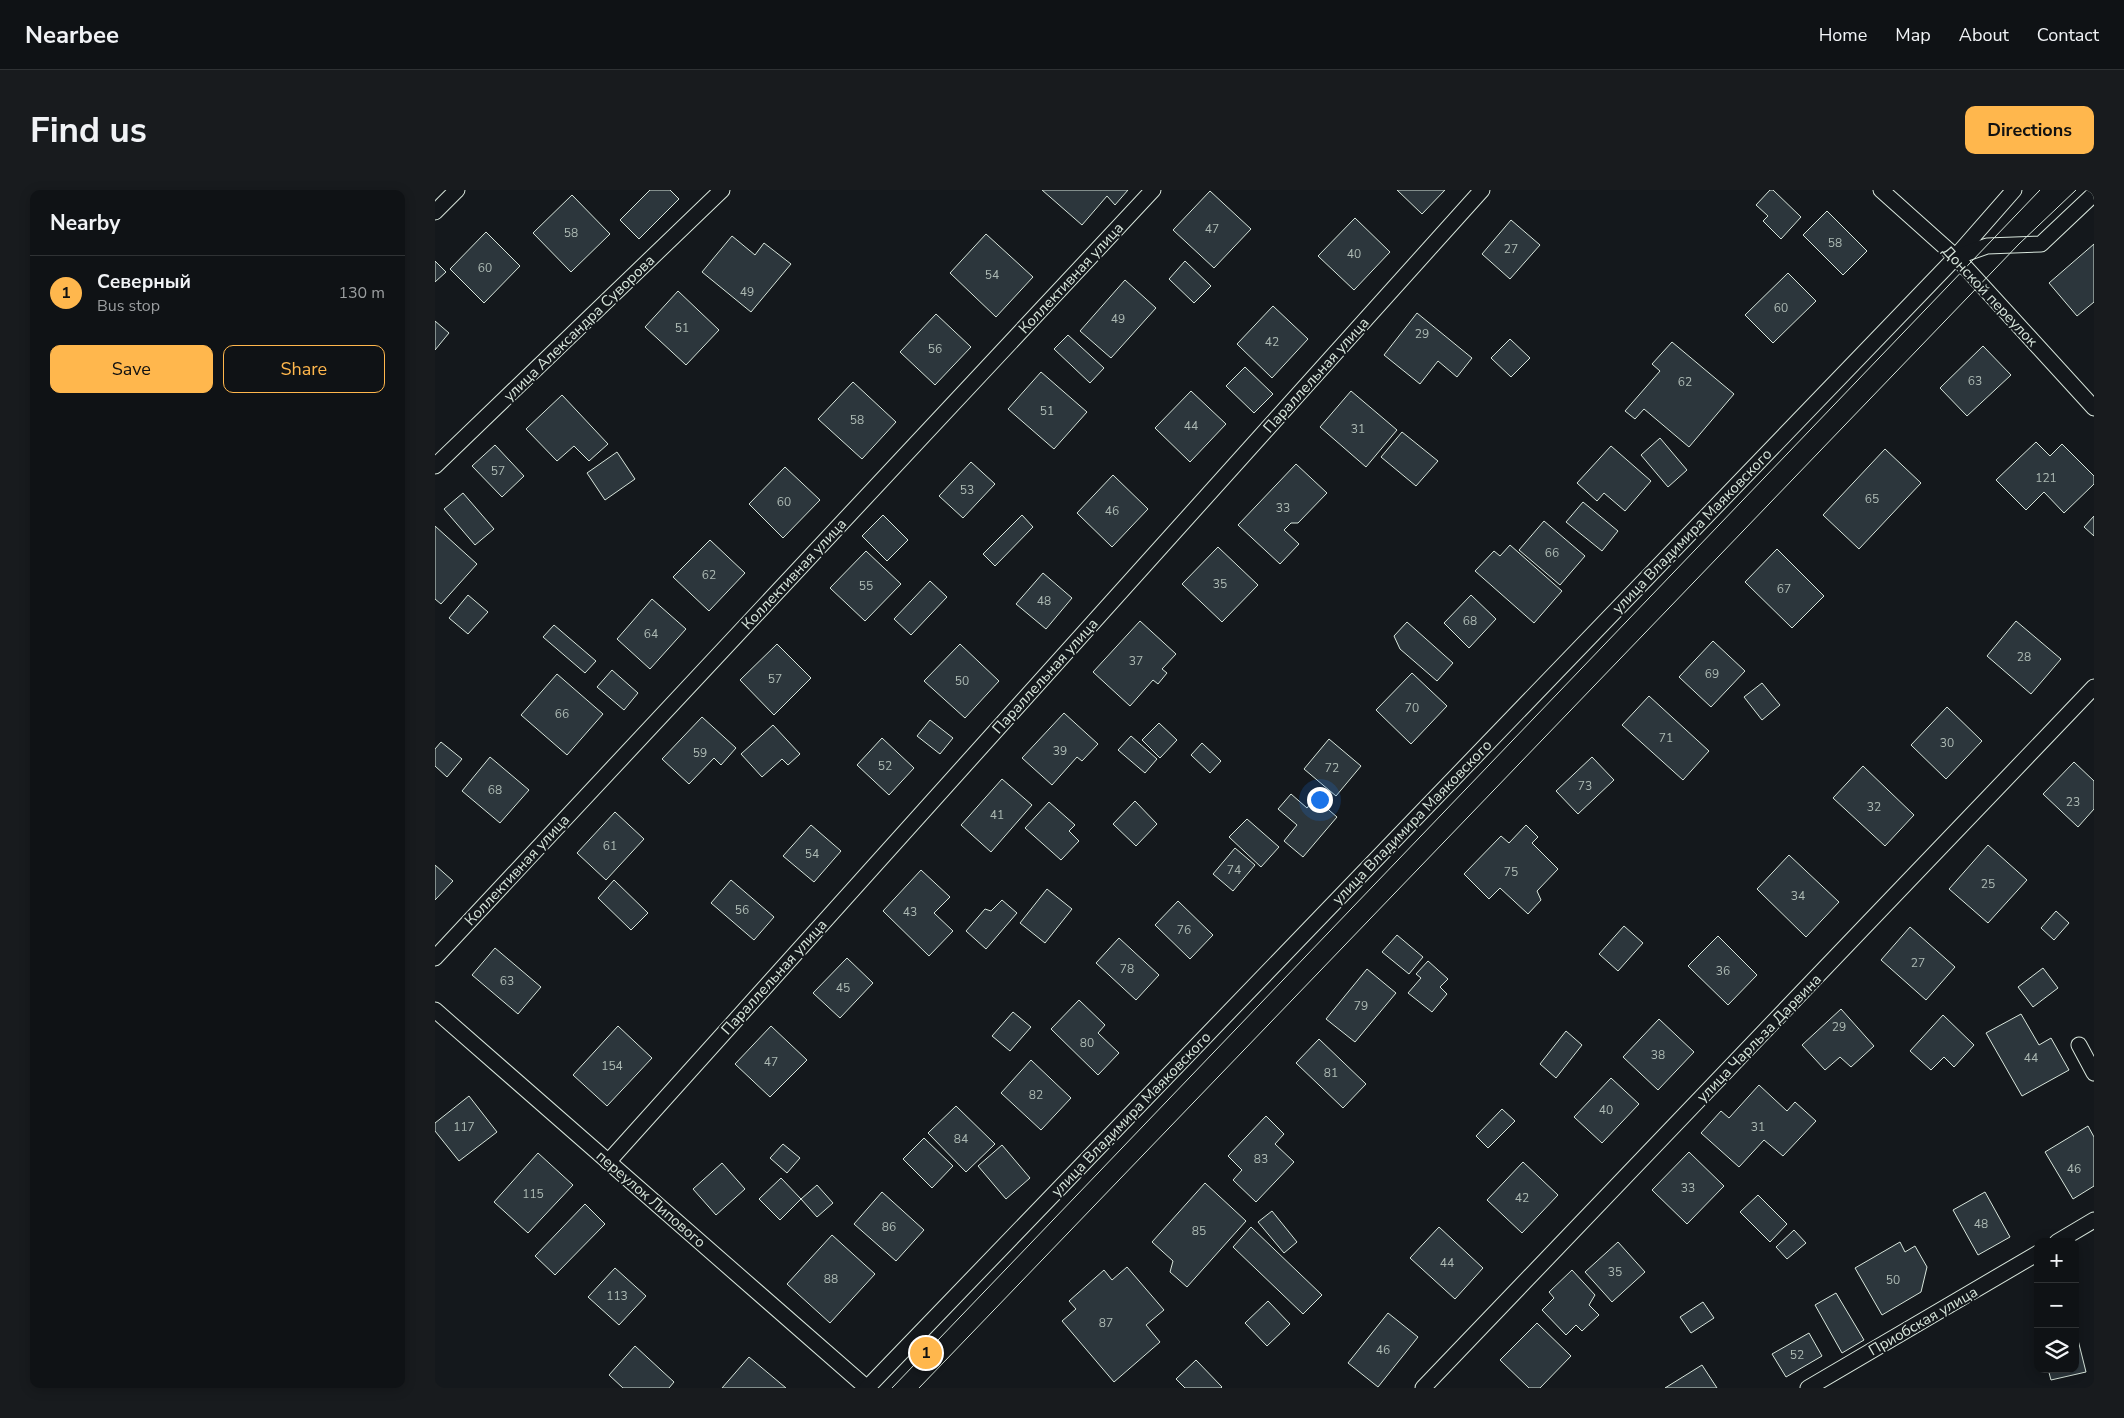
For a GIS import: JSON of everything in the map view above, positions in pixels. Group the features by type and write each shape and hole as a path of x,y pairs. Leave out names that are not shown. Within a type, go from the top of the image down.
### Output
{"lane":[{"path":"435,212 457,190"},
{"name":"улица Александра Суворова","path":"435,466 722,190"},
{"name":"Коллективная улица","path":"435,958 1153,190"},
{"name":"Параллельная улица","path":"608,1162 1482,190"},
{"name":"Донской переулок","path":"1881,190 1956,257 2094,408"},
{"name":"улица Владимира Маяковского","path":"867,1388 1956,257 2014,190"},
{"name":"улица Владимира Маяковского","path":"1956,257 1987,246 2041,244 2094,194"},
{"name":"улица Чарльза Дарвина","path":"1423,1388 2094,687"},
{"name":"переулок Липового","path":"435,1010 867,1388"},
{"path":"2079,1045 2094,1073"},
{"path":"2064,1238 2094,1220"},
{"name":"Приобская улица","path":"1808,1388 2034,1255"}],"building":[{"path":"650,190 670,190 679,199 639,239 620,220"},
{"path":"1042,190 1128,190 1115,205 1107,196 1082,225"},
{"path":"1397,190 1445,190 1422,214"},
{"path":"1770,190 1773,190 1801,217 1781,239 1763,221 1768,216 1756,205"},
{"path":"1210,191 1251,229 1214,268 1173,230"},
{"path":"572,195 610,234 571,272 533,233"},
{"path":"1827,211 1867,251 1843,275 1803,235"},
{"path":"1355,218 1390,252 1354,290 1318,256"},
{"path":"1511,220 1540,245 1510,279 1482,254"},
{"path":"486,232 520,266 484,303 450,269"},
{"path":"986,234 1033,277 996,317 950,273"},
{"path":"732,236 755,255 764,243 791,264 751,312 702,272"},
{"path":"2094,244 2094,302 2077,316 2049,283"},
{"path":"435,261 446,272 435,282"},
{"path":"1185,261 1211,286 1194,303 1169,279"},
{"path":"1788,273 1816,301 1773,343 1745,315"},
{"path":"1125,280 1156,308 1111,358 1080,331"},
{"path":"678,291 719,330 686,365 645,327"},
{"path":"1273,306 1308,339 1272,378 1237,344"},
{"path":"1417,313 1472,358 1457,377 1438,361 1420,384 1384,355"},
{"path":"936,314 971,347 935,385 900,352"},
{"path":"435,321 449,333 435,350"},
{"path":"1068,335 1104,368 1090,383 1054,349"},
{"path":"1510,339 1530,358 1511,377 1491,358"},
{"path":"1672,342 1734,394 1689,447 1644,409 1635,419 1625,411 1660,371 1652,364"},
{"path":"1983,346 2011,375 1967,416 1940,388"},
{"path":"1245,367 1273,394 1254,413 1226,386"},
{"path":"1041,372 1087,412 1054,449 1008,409"},
{"path":"853,382 896,422 862,459 818,419"},
{"path":"1191,391 1226,424 1190,462 1155,428"},
{"path":"1351,391 1397,430 1366,467 1320,427"},
{"path":"562,395 608,444 589,461 574,446 557,461 526,429"},
{"path":"1402,432 1438,461 1416,486 1381,457"},
{"path":"1660,438 1687,470 1668,487 1641,455"},
{"path":"2036,442 2050,456 2062,444 2094,476 2094,484 2064,513 2044,492 2026,510 1996,480"},
{"path":"495,445 524,476 502,497 472,466"},
{"path":"1611,446 1651,481 1625,511 1604,493 1597,501 1577,483"},
{"path":"1885,449 1921,483 1859,549 1823,515"},
{"path":"617,452 635,479 605,500 587,473"},
{"path":"971,462 995,484 963,518 939,496"},
{"path":"1296,464 1327,493 1298,523 1291,523 1284,530 1299,544 1280,564 1238,525"},
{"path":"785,467 820,500 783,538 749,504"},
{"path":"1113,475 1148,509 1112,547 1077,513"},
{"path":"463,493 494,529 475,545 444,509"},
{"path":"1583,502 1618,531 1602,551 1566,522"},
{"path":"883,515 908,540 887,561 862,536"},
{"path":"1022,515 1033,527 995,566 983,554"},
{"path":"2094,516 2094,536 2084,527"},
{"path":"1544,521 1585,556 1560,585 1519,550"},
{"path":"435,526 477,564 441,604 435,599"},
{"path":"710,540 745,573 709,611 673,577"},
{"path":"1510,545 1562,591 1534,623 1475,571 1494,551 1500,556"},
{"path":"1218,547 1258,585 1222,622 1182,584"},
{"path":"1777,549 1824,596 1792,628 1745,582"},
{"path":"866,551 901,584 865,621 830,588"},
{"path":"1043,573 1072,598 1046,629 1016,604"},
{"path":"930,581 947,597 911,635 894,619"},
{"path":"468,595 488,612 468,634 449,618"},
{"path":"1471,595 1496,619 1469,648 1444,623"},
{"path":"652,599 686,629 650,669 617,639"},
{"path":"1140,621 1176,654 1162,669 1167,673 1158,684 1153,680 1130,706 1093,672"},
{"path":"2016,621 2061,659 2031,694 1987,656"},
{"path":"1407,622 1453,663 1437,681 1400,649 1394,636"},
{"path":"554,625 596,661 585,673 543,637"},
{"path":"1713,641 1745,671 1711,707 1679,677"},
{"path":"777,644 811,678 774,715 740,680"},
{"path":"960,644 999,681 965,718 924,681"},
{"path":"612,670 638,693 624,710 597,687"},
{"path":"1412,673 1447,706 1411,744 1376,710"},
{"path":"557,674 603,714 567,755 521,715"},
{"path":"1762,683 1780,705 1762,720 1744,697"},
{"path":"1649,696 1709,751 1683,780 1622,725"},
{"path":"1947,707 1982,741 1946,779 1911,745"},
{"path":"1064,713 1098,744 1082,761 1077,757 1052,785 1022,758"},
{"path":"702,717 736,748 721,765 714,758 689,784 662,759"},
{"path":"930,720 953,738 940,754 917,736"},
{"path":"1159,723 1177,740 1160,758 1142,740"},
{"path":"773,725 800,754 788,765 782,759 762,777 741,754"},
{"path":"1131,736 1157,759 1145,773 1118,750"},
{"path":"882,738 914,768 889,795 857,765"},
{"path":"1329,739 1361,766 1336,796 1304,769"},
{"path":"441,742 462,759 447,777 435,766 435,749"},
{"path":"1202,743 1221,761 1210,773 1191,755"},
{"path":"490,757 529,790 500,823 462,791"},
{"path":"1592,757 1614,780 1578,814 1556,791"},
{"path":"2074,762 2094,781 2094,809 2078,827 2043,794"},
{"path":"1863,766 1914,815 1885,846 1833,798"},
{"path":"1002,779 1032,805 991,852 961,825"},
{"path":"1291,794 1307,808 1315,798 1337,817 1303,857 1284,841 1297,825 1278,809"},
{"path":"1135,801 1157,824 1136,846 1113,824"},
{"path":"1049,802 1075,825 1069,831 1079,841 1061,860 1025,828"},
{"path":"615,812 644,839 606,880 577,853"},
{"path":"1247,819 1279,847 1261,867 1229,837"},
{"path":"811,825 841,851 814,882 783,856"},
{"path":"1526,825 1538,837 1532,843 1558,869 1537,891 1541,900 1528,914 1500,888 1489,899 1464,874 1501,836 1509,843"},
{"path":"1988,845 2027,880 1988,923 1949,889"},
{"path":"1235,848 1255,865 1233,891 1213,874"},
{"path":"1789,855 1839,902 1806,937 1757,889"},
{"path":"435,865 453,881 435,900"},
{"path":"921,870 950,897 934,913 953,931 929,956 883,911"},
{"path":"614,880 648,913 631,930 598,898"},
{"path":"731,880 774,917 754,940 711,903"},
{"path":"1047,889 1072,909 1045,943 1020,923"},
{"path":"1002,900 1017,913 986,949 966,931 985,909 991,911"},
{"path":"1178,901 1213,935 1190,959 1155,925"},
{"path":"2056,911 2069,923 2054,940 2041,928"},
{"path":"1624,926 1643,943 1618,971 1599,954"},
{"path":"1910,927 1955,967 1926,1000 1881,960"},
{"path":"1397,935 1423,957 1409,974 1382,952"},
{"path":"1718,936 1757,975 1728,1005 1688,966"},
{"path":"1119,938 1159,975 1136,1000 1096,963"},
{"path":"495,948 541,987 518,1014 472,975"},
{"path":"847,958 873,983 840,1018 813,993"},
{"path":"1428,961 1448,979 1440,987 1447,994 1432,1012 1408,993 1421,978 1416,974"},
{"path":"2043,968 2058,988 2033,1007 2018,987"},
{"path":"1367,969 1396,993 1355,1042 1326,1019"},
{"path":"1079,1000 1105,1025 1098,1033 1119,1053 1098,1075 1051,1029"},
{"path":"1841,1009 1874,1046 1851,1067 1840,1057 1825,1070 1802,1045"},
{"path":"1013,1012 1031,1027 1010,1051 992,1036"},
{"path":"2021,1014 2039,1045 2051,1038 2069,1070 2022,1096 1986,1033"},
{"path":"1943,1015 1974,1045 1954,1067 1944,1057 1931,1070 1910,1051"},
{"path":"1659,1019 1694,1052 1658,1090 1623,1057"},
{"path":"618,1026 652,1058 607,1106 573,1075"},
{"path":"771,1026 807,1060 770,1097 735,1064"},
{"path":"1566,1031 1582,1045 1556,1078 1540,1064"},
{"path":"1319,1039 1366,1084 1343,1108 1296,1063"},
{"path":"1031,1060 1071,1098 1041,1130 1001,1093"},
{"path":"1611,1078 1639,1104 1602,1143 1574,1117"},
{"path":"1759,1085 1787,1111 1795,1102 1816,1121 1783,1156 1764,1140 1739,1167 1701,1133 1721,1111 1729,1118"},
{"path":"469,1096 497,1132 459,1161 435,1131 435,1123"},
{"path":"956,1106 995,1144 966,1172 928,1133"},
{"path":"1502,1109 1515,1121 1488,1148 1476,1136"},
{"path":"1266,1116 1284,1134 1275,1144 1294,1162 1256,1202 1233,1180 1242,1170 1228,1156"},
{"path":"2088,1126 2094,1137 2094,1186 2073,1199 2045,1152"},
{"path":"924,1138 953,1166 932,1188 903,1159"},
{"path":"783,1144 800,1158 787,1173 770,1158"},
{"path":"1002,1145 1030,1178 1006,1199 978,1166"},
{"path":"1689,1152 1724,1186 1687,1224 1652,1190"},
{"path":"538,1153 573,1185 528,1233 494,1202"},
{"path":"1523,1162 1558,1195 1522,1233 1487,1200"},
{"path":"722,1163 745,1189 716,1215 693,1189"},
{"path":"781,1178 801,1199 780,1220 759,1199"},
{"path":"1205,1183 1246,1221 1187,1287 1170,1272 1173,1261 1152,1242"},
{"path":"817,1185 833,1203 817,1217 801,1199"},
{"path":"882,1192 924,1230 896,1261 854,1224"},
{"path":"1985,1192 2010,1237 1978,1255 1953,1210"},
{"path":"1758,1195 1787,1224 1770,1242 1740,1212"},
{"path":"585,1204 605,1224 555,1275 535,1256"},
{"path":"1272,1211 1297,1242 1284,1253 1258,1222"},
{"path":"1251,1227 1322,1295 1303,1314 1233,1247"},
{"path":"1439,1227 1483,1268 1455,1299 1410,1258"},
{"path":"1794,1230 1806,1243 1787,1259 1776,1247"},
{"path":"832,1235 875,1274 830,1323 787,1284"},
{"path":"1618,1242 1645,1272 1612,1302 1585,1272"},
{"path":"1900,1242 1905,1252 1915,1246 1927,1267 1921,1292 1882,1315 1855,1268"},
{"path":"1127,1267 1164,1310 1146,1325 1160,1342 1114,1382 1062,1321 1076,1309 1069,1301 1104,1270 1112,1280"},
{"path":"615,1268 646,1296 619,1325 588,1297"},
{"path":"1572,1270 1595,1295 1589,1305 1599,1315 1582,1331 1576,1325 1566,1335 1542,1310 1554,1298 1549,1292"},
{"path":"1836,1293 1864,1340 1842,1353 1815,1305"},
{"path":"1268,1301 1290,1324 1267,1346 1245,1323"},
{"path":"1703,1302 1714,1318 1691,1333 1680,1317"},
{"path":"1388,1313 1418,1337 1378,1387 1348,1363"},
{"path":"1537,1323 1571,1356 1540,1388 1529,1388 1500,1360"},
{"path":"1809,1333 1822,1356 1786,1377 1772,1354"},
{"path":"2079,1344 2086,1372 2051,1380 2049,1373 2079,1373"},
{"path":"635,1346 674,1382 669,1388 623,1388 609,1375"},
{"path":"749,1357 786,1388 722,1388"},
{"path":"1196,1360 1221,1388 1185,1388 1176,1379"},
{"path":"1702,1365 1717,1388 1665,1388"}],"tram line":[{"path":"892,1388 2040,190"},
{"path":"919,1388 2019,244 2076,190"}],"place":[{"name":"Северный","path":"926,1353"}]}
